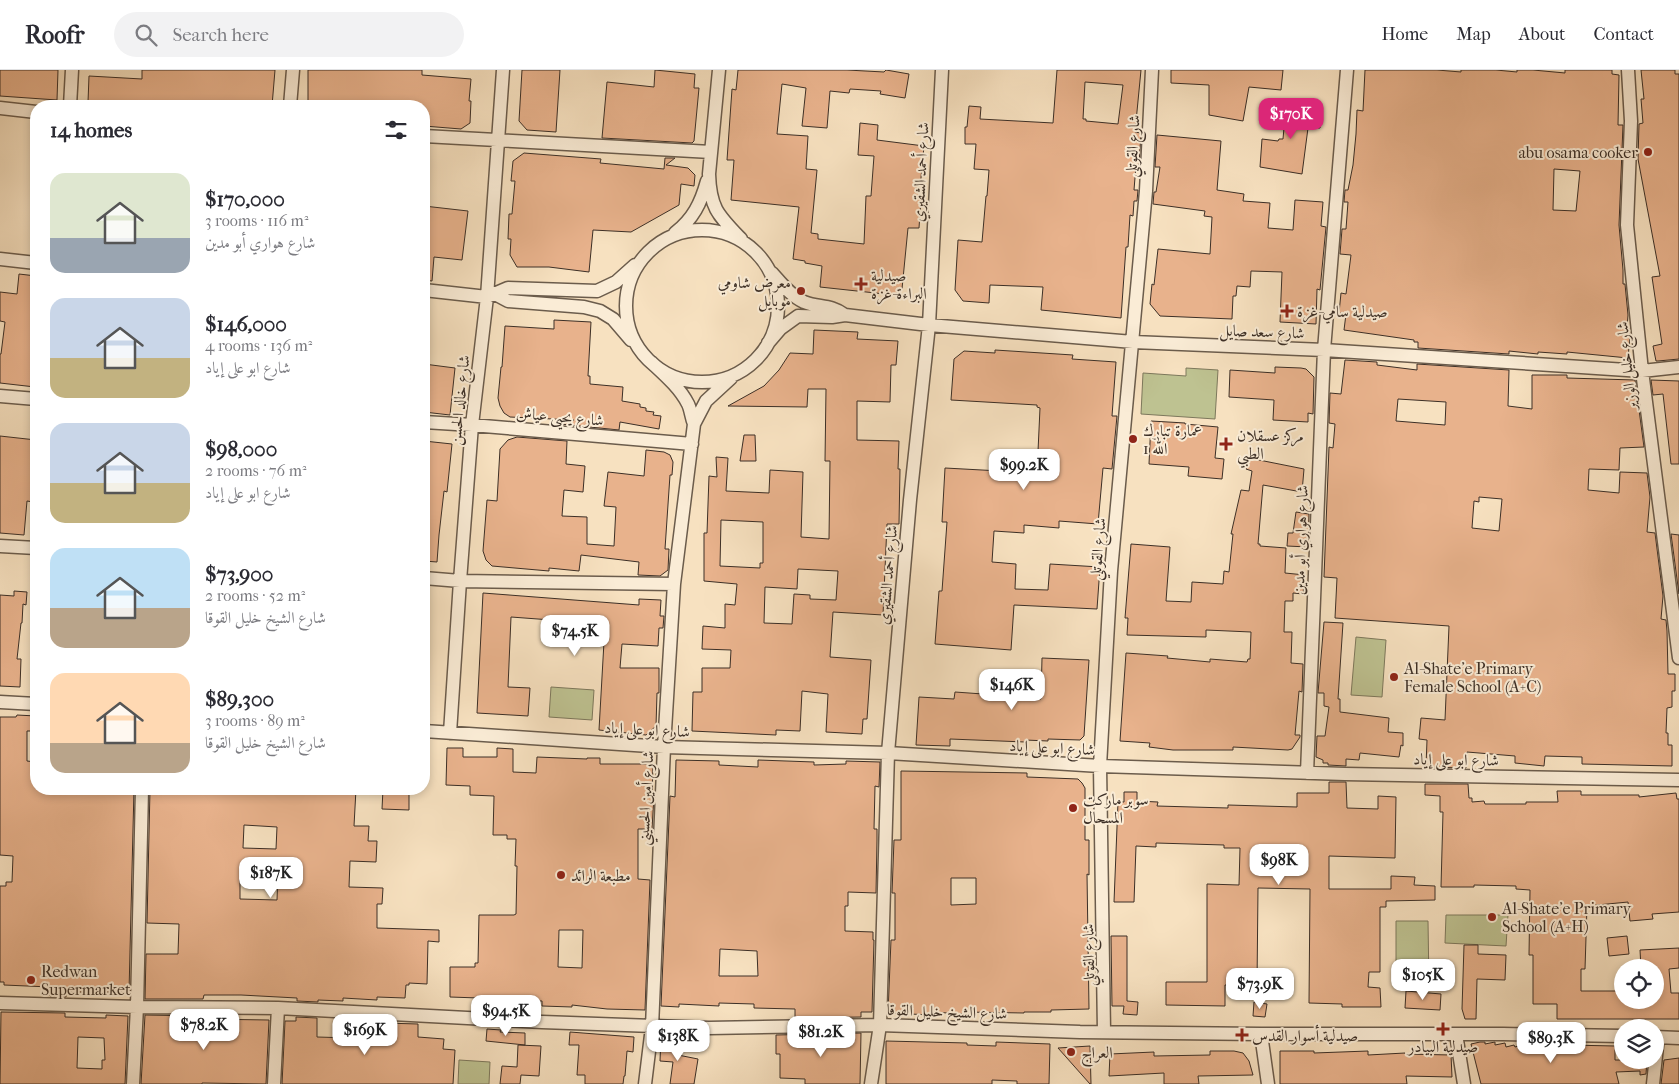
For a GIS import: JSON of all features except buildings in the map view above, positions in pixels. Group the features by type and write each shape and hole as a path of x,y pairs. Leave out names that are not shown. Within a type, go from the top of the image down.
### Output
{"street":[{"path":"70,100 72,70"},
{"path":"290,100 293,70"},
{"name":"شارع خالد الحسن","path":"450,733 472,425 490,295 497,141 503,70"},
{"path":"719,70 709,189 713,206 748,247"},
{"name":"شارع أحمد الشقيري","path":"872,1084 880,1025 888,753 910,500 928,325 942,70"},
{"name":"شارع القوتلي","path":"1104,1032 1100,766 1111,571 1146,191 1152,70"},
{"name":"شارع هواري أبو مدين","path":"1307,772 1324,350 1347,70"},
{"name":"شارع خليل الوزير","path":"1628,70 1631,121 1627,225 1642,371 1679,658"},
{"path":"0,108 30,111"},
{"path":"430,136 711,152"},
{"path":"669,238 689,220 698,207 709,174"},
{"path":"430,290 490,295 508,301 584,307 600,311 613,319 651,362 667,373 700,383 721,379 744,369 754,361 768,343 774,329 778,307 775,286 767,268 756,253 732,236 712,231 688,231 669,238 654,247 616,282 597,292 508,288 490,295"},
{"path":"639,348 629,326 626,301 632,277 645,255"},
{"path":"0,259 30,262"},
{"name":"شارع سعد صايل","path":"767,268 800,300 836,308 845,315"},
{"name":"شارع سعد صايل","path":"768,343 780,329 798,316 832,318 845,315 928,325 1133,342 1324,350 1642,371 1679,367"},
{"name":"شارع أمين الحسيني","path":"651,362 668,378 686,400 690,407 694,424"},
{"name":"شارع أمين الحسيني","path":"645,1084 652,1027 664,747 674,584 694,424 701,408 712,394 744,369"},
{"path":"0,396 30,398"},
{"name":"شارع يحيى عياش","path":"430,422 692,444"},
{"path":"0,546 30,548"},
{"path":"430,578 460,581 674,584"},
{"path":"0,702 30,704"},
{"name":"شارع ابو على إياد","path":"430,732 664,747 888,753 1100,766 1679,780"},
{"path":"133,1084 137,1007 142,795"},
{"name":"شارع الشيخ خليل القوقا","path":"0,1003 137,1007 278,1008 652,1027 710,1028 880,1025 1104,1032 1614,1036"},
{"path":"274,1084 278,1008"},
{"path":"1261,1034 1268,1084"},
{"path":"1456,1034 1464,1084"},
{"path":"1664,1037 1679,1038"},
{"path":"1653,1084 1654,1069"}],"green space":[{"path":"1186,368 1218,370 1215,419 1141,414 1143,373 1186,376"},
{"path":"1356,637 1386,640 1382,697 1351,695"},
{"path":"551,687 594,690 592,720 549,717"},
{"path":"1446,915 1508,915 1506,946 1445,943"},
{"path":"1396,921 1428,921 1429,986 1396,986"},
{"path":"459,1060 490,1062 489,1084 458,1084"}],"place":[{"name":"abu osama cooker","path":"1648,152"},
{"name":"صيدلية البراءة-غزة","path":"861,284"},
{"name":"معرض شاومي موبايل","path":"801,291"},
{"name":"صيدلية سامي-غزة","path":"1287,311"},
{"name":"عمارة تبارك الله 1","path":"1133,439"},
{"name":"مركز عسقلان الطبي","path":"1226,444"},
{"name":"Al-Shate'e Primary Female School (A+C)","path":"1394,677"},
{"name":"سوبر ماركت المسحال","path":"1073,808"},
{"name":"مطبعة الرائد","path":"561,875"},
{"name":"Al-Shate'e Primary School (A+H)","path":"1492,917"},
{"name":"Redwan Supermarket","path":"31,980"},
{"name":"صيدلية البيادر","path":"1443,1029"},
{"name":"صيدلية أسوار القدس","path":"1242,1035"},
{"name":"العراج","path":"1071,1052"}]}
